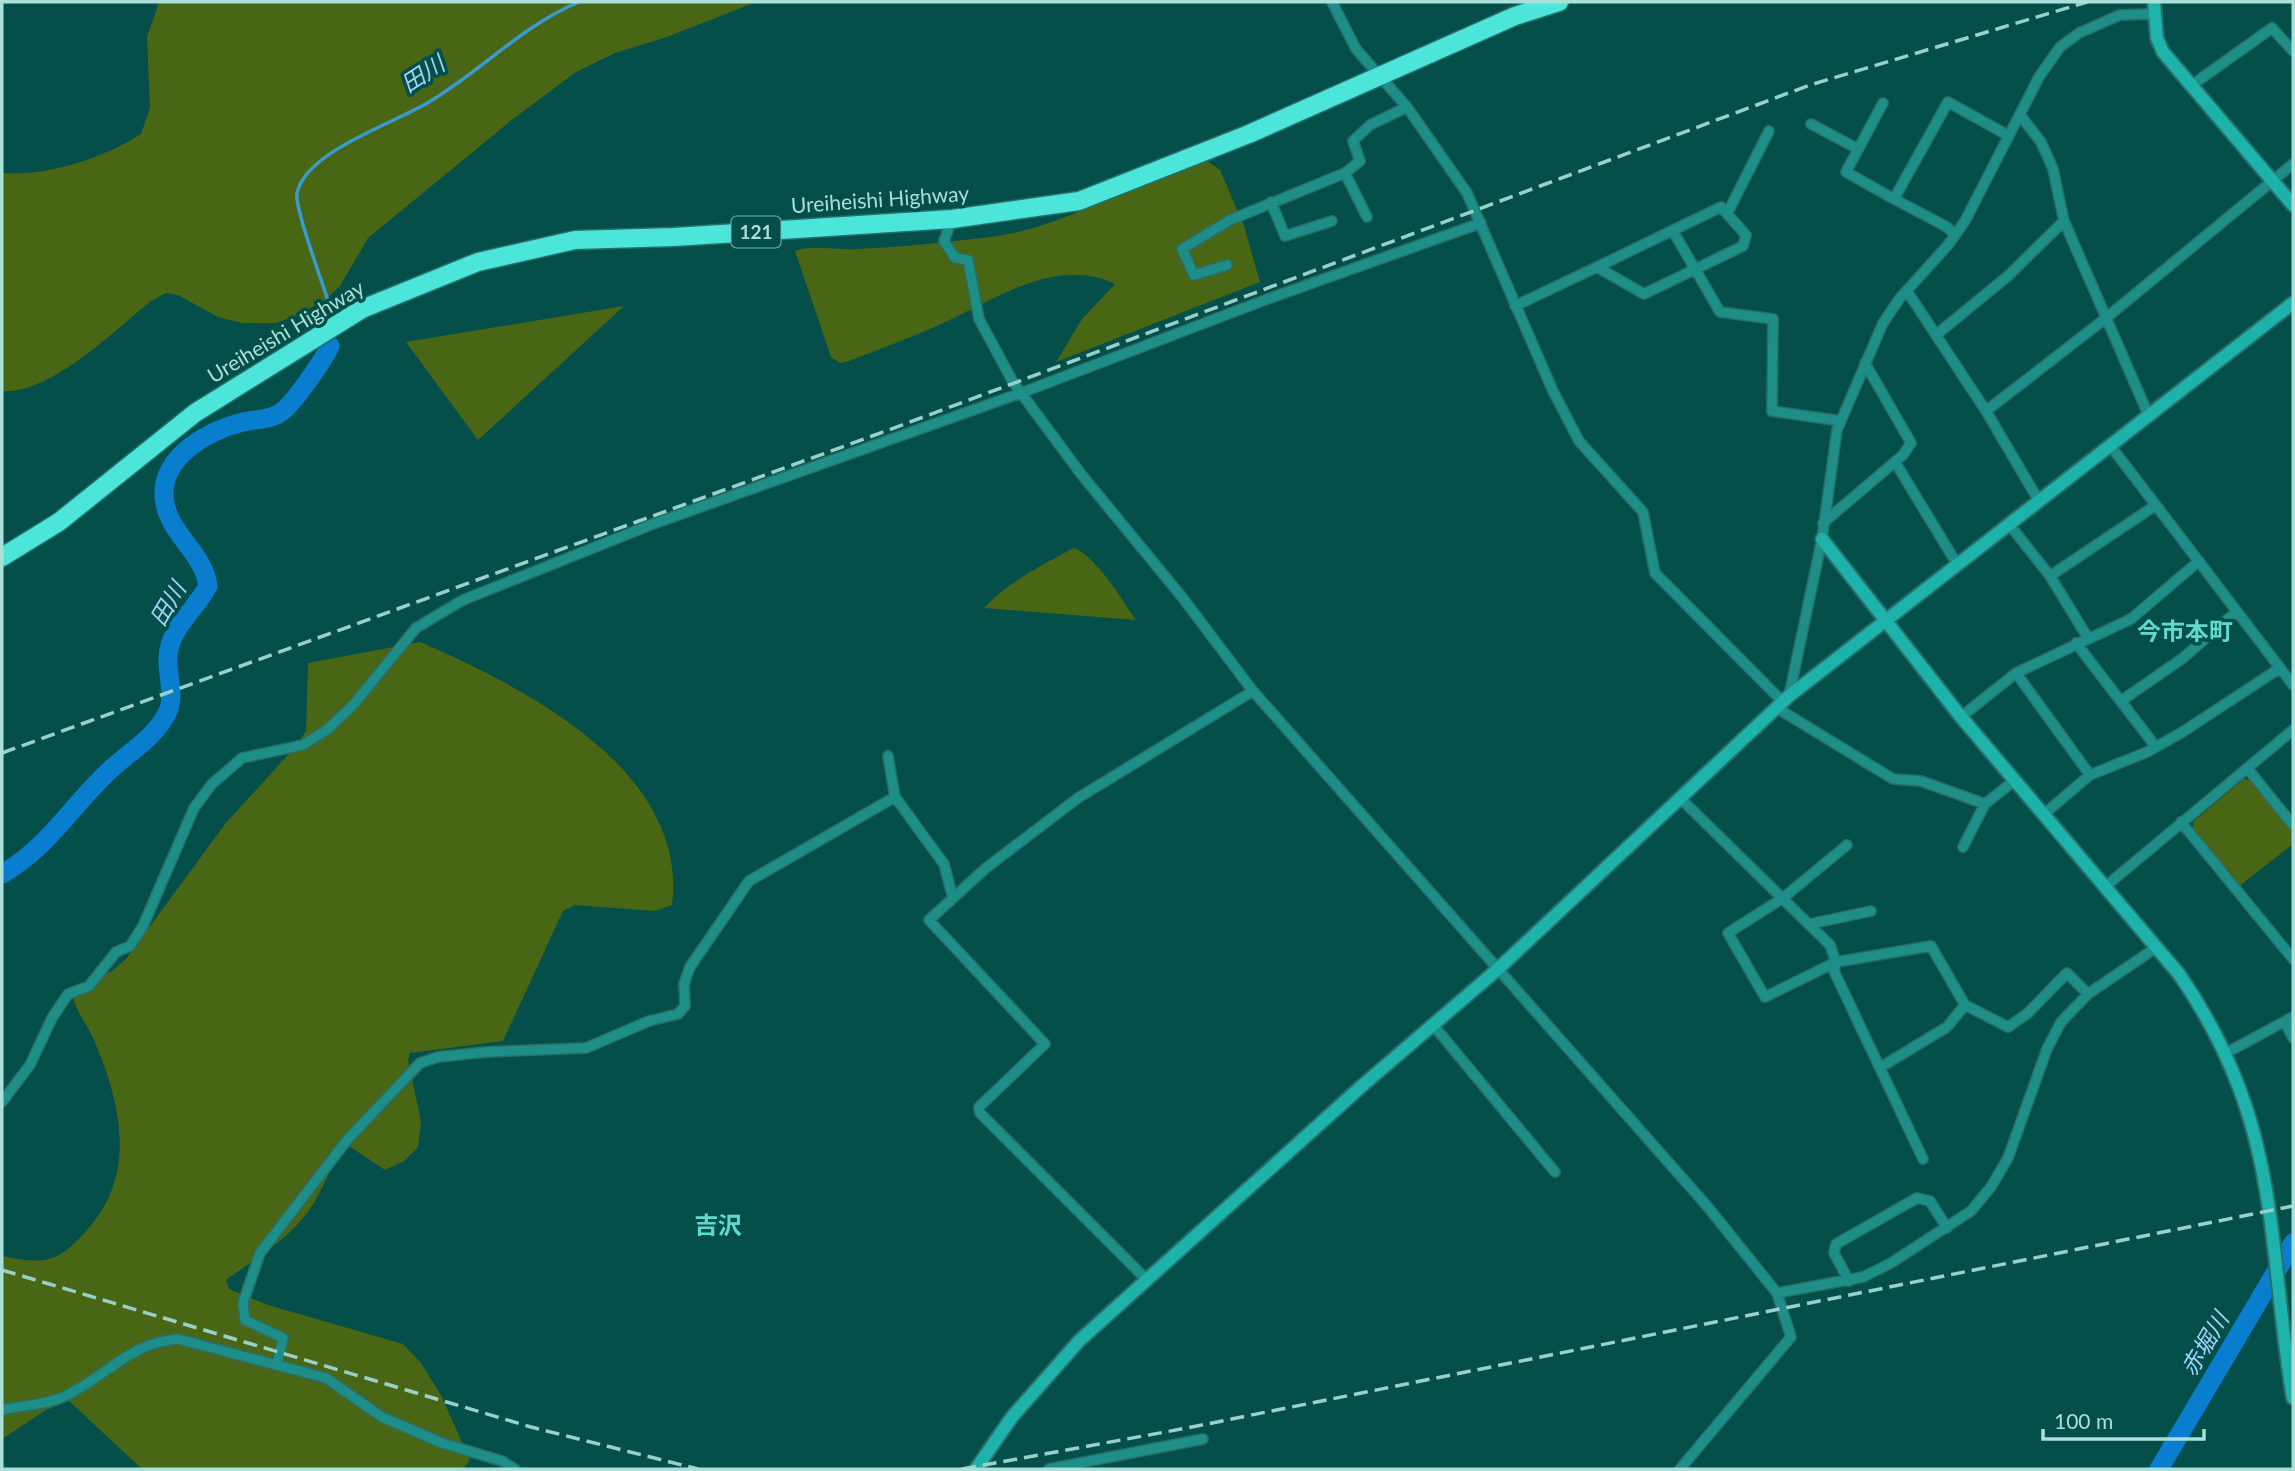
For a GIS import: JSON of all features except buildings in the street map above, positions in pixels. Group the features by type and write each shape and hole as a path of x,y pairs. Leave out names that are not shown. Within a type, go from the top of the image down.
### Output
{"highway":[{"name":"Ureiheishi Highway","path":"3,554 59,522 195,413 362,309 478,262 575,240 952,219 1079,201 1249,134 1515,16 1559,2"}],"street":[{"path":"1332,2 1356,49 1407,107 1467,193 1515,306 1579,441 1643,512 1654,573 1783,702 1893,779 1921,780 1985,804"},
{"path":"1783,702 1822,539 1841,421 1865,363 1883,323 1955,235 1979,196 2039,77 2060,47 2079,33 2120,15 2153,8 2163,52 2293,205"},
{"path":"2192,85 2272,28 2293,51"},
{"path":"1894,198 1948,102 2009,136"},
{"path":"1883,103 1846,172 1947,227 1955,235"},
{"path":"1227,265 1194,275 1182,249 1230,220 1345,173 1360,161 1353,141 1370,125 1407,107"},
{"path":"2020,115 2041,142 2053,169 2064,221 2148,414"},
{"path":"1811,124 1858,149"},
{"path":"1727,214 1769,131"},
{"path":"1986,411 2106,318 2293,164"},
{"path":"1345,173 1367,217"},
{"path":"1271,202 1285,236 1332,221"},
{"path":"1515,306 1721,207 1746,235 1743,246 1644,294 1597,267"},
{"path":"952,219 944,241 955,258 968,260 979,320 1021,393 1253,691 1707,1206 1777,1293 1791,1337 1680,1469"},
{"path":"1936,335 2008,275 2064,221"},
{"path":"2,1102 30,1065 52,1018 68,994 89,986 116,952 130,946 143,926 194,808 212,784 242,758 303,745 328,729 354,704 416,628 463,600 520,575 1481,223"},
{"path":"1673,231 1720,312 1773,319 1772,411 1841,421"},
{"path":"1907,291 1986,411 2039,501"},
{"path":"976,1469 1012,1417 1054,1367 1146,1279 1363,1085 1498,969 1783,702 2293,303"},
{"path":"1823,523 1895,462 1911,443 1865,363"},
{"path":"2110,444 2293,685"},
{"path":"1895,462 1957,564"},
{"path":"2050,576 2156,505"},
{"path":"2009,524 2050,576 2088,638"},
{"path":"1822,539 1888,620 1961,717 2106,886 2192,993 2224,1054 2260,1157 2293,1398"},
{"path":"1961,717 2016,673 2131,619 2199,561"},
{"path":"2121,701 2183,658 2236,612"},
{"path":"2076,643 2156,747"},
{"path":"2045,814 2090,775 2156,747 2218,711 2280,668"},
{"path":"2016,673 2090,775"},
{"path":"1146,1279 979,1113 979,1107 1045,1044 929,920 986,869 1078,798 1253,691"},
{"path":"2106,886 2293,730"},
{"path":"888,757 895,797 944,864 953,898"},
{"path":"2247,768 2293,825"},
{"path":"1964,847 1985,804 2015,780"},
{"path":"277,1364 283,1338 245,1320 243,1303 260,1253 347,1140 411,1071 420,1063 438,1057 586,1048 649,1021 678,1014 685,1006 684,984 690,967 748,881 895,797"},
{"path":"1681,799 1830,945 1836,962 1834,971 1923,1159"},
{"path":"2181,822 2293,959"},
{"path":"1847,845 1783,898 1728,933 1765,997 1836,962 1931,946 1965,1005 2008,1027 2028,1013 2067,973 2088,994"},
{"path":"1810,924 1871,911"},
{"path":"1777,1293 1849,1281 1879,1270 1947,1228 1982,1200 2001,1172 2015,1142 2056,1029 2088,994 2157,947"},
{"path":"1881,1067 1947,1027 1965,1005"},
{"path":"2224,1054 2289,1021 2293,1038"},
{"path":"1434,1026 1555,1172"},
{"path":"1849,1281 1834,1253 1836,1244 1917,1198 1930,1201 1947,1228"},
{"path":"2,1410 63,1397 95,1378 132,1350 155,1341 178,1339 326,1378 382,1417 442,1443 502,1461 515,1469"},
{"path":"1049,1469 1203,1439"}],"green space":[{"path":"159,2 756,2 667,37 615,53 576,72 513,119 368,238 340,286 324,301 297,315 277,323 242,323 218,317 178,295 166,293 151,301 82,358 61,371 22,389 3,391 2,173 37,172 74,164 110,151 141,134 150,108 147,37"},
{"path":"1197,154 1220,170 1244,226 1260,282 1056,362 1082,319 1115,284 1093,276 1048,278 1003,294 928,330 849,361 840,363 831,357 795,251 810,248 908,246 1020,232 1097,203"},
{"path":"624,306 478,440 406,342"},
{"path":"1074,548 1100,569 1136,620 984,608 1015,582"},
{"path":"420,642 506,683 550,709 591,740 627,774 654,813 670,857 672,905 655,911 575,905 563,911 503,1041 410,1053 408,1060 421,1122 418,1147 404,1161 385,1170 343,1142 339,1144 320,1192 298,1224 284,1238 226,1280 229,1289 268,1305 403,1344 421,1363 441,1395 470,1460 463,1469 142,1469 69,1401 46,1410 2,1439 2,1256 29,1260 50,1259 68,1249 87,1230 103,1208 119,1162 120,1137 111,1087 72,990 112,971 126,959 225,824 296,746 306,731 308,663"},
{"path":"2244,779 2252,781 2293,833 2293,844 2238,887 2193,828 2193,822"}],"waterway":[{"name":"田川","path":"331,310 297,201 297,193 304,178 334,151 429,102 539,23 579,2"},
{"name":"田川","path":"2,874 47,839 96,784 156,730 170,706 169,649 181,624 208,586 205,573 166,509 165,482 171,469 190,447 216,431 280,413 307,382 330,346"},
{"name":"赤堀川","path":"2159,1469 2293,1243"}],"railway":[{"path":"2,753 886,431 1810,85 2087,2"},
{"path":"962,1469 1187,1428 2293,1206"},
{"path":"2,1270 531,1427 698,1469"}],"district":[{"name":"今市本町","path":"2185,632"},
{"name":"吉沢","path":"718,1226"}]}
